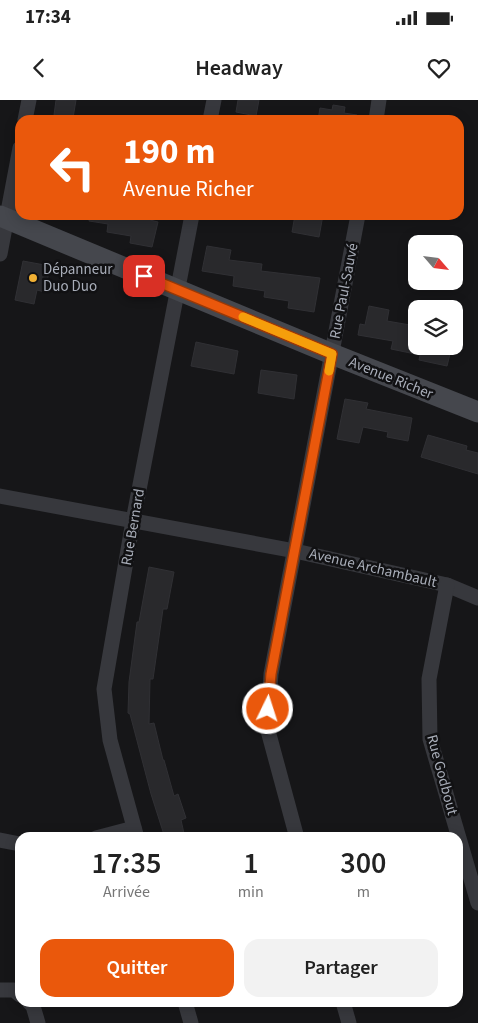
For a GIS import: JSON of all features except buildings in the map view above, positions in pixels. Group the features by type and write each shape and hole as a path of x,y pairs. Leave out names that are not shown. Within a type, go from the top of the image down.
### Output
{"street":[{"path":"26,115 29,100"},
{"path":"211,115 214,100"},
{"path":"377,115 379,100"},
{"path":"0,254 3,217 15,168"},
{"name":"Avenue Richer","path":"3,217 332,354 478,412"},
{"name":"Rue Bernard","path":"135,832 110,740 104,689 191,220"},
{"name":"Rue Paul-Sauvé","path":"295,832 267,727 271,674 357,220"},
{"name":"Avenue Archambault","path":"0,496 295,551 447,585 478,598"},
{"name":"Rue Godbout","path":"447,585 429,679 430,739 457,832"},
{"path":"0,840 15,843"},
{"name":"Rue Godbout","path":"463,852 478,904"},
{"path":"0,990 15,991"},
{"path":"33,1007 38,1023"},
{"path":"189,1007 191,1023"},
{"path":"344,1007 349,1023"}],"slow traffic":[{"path":"243,317 332,354 329,371"}],"place":[{"name":"Dépanneur Duo Duo","path":"33,278"}],"route":[{"path":"144,276 332,354 271,674 268,709"}]}
